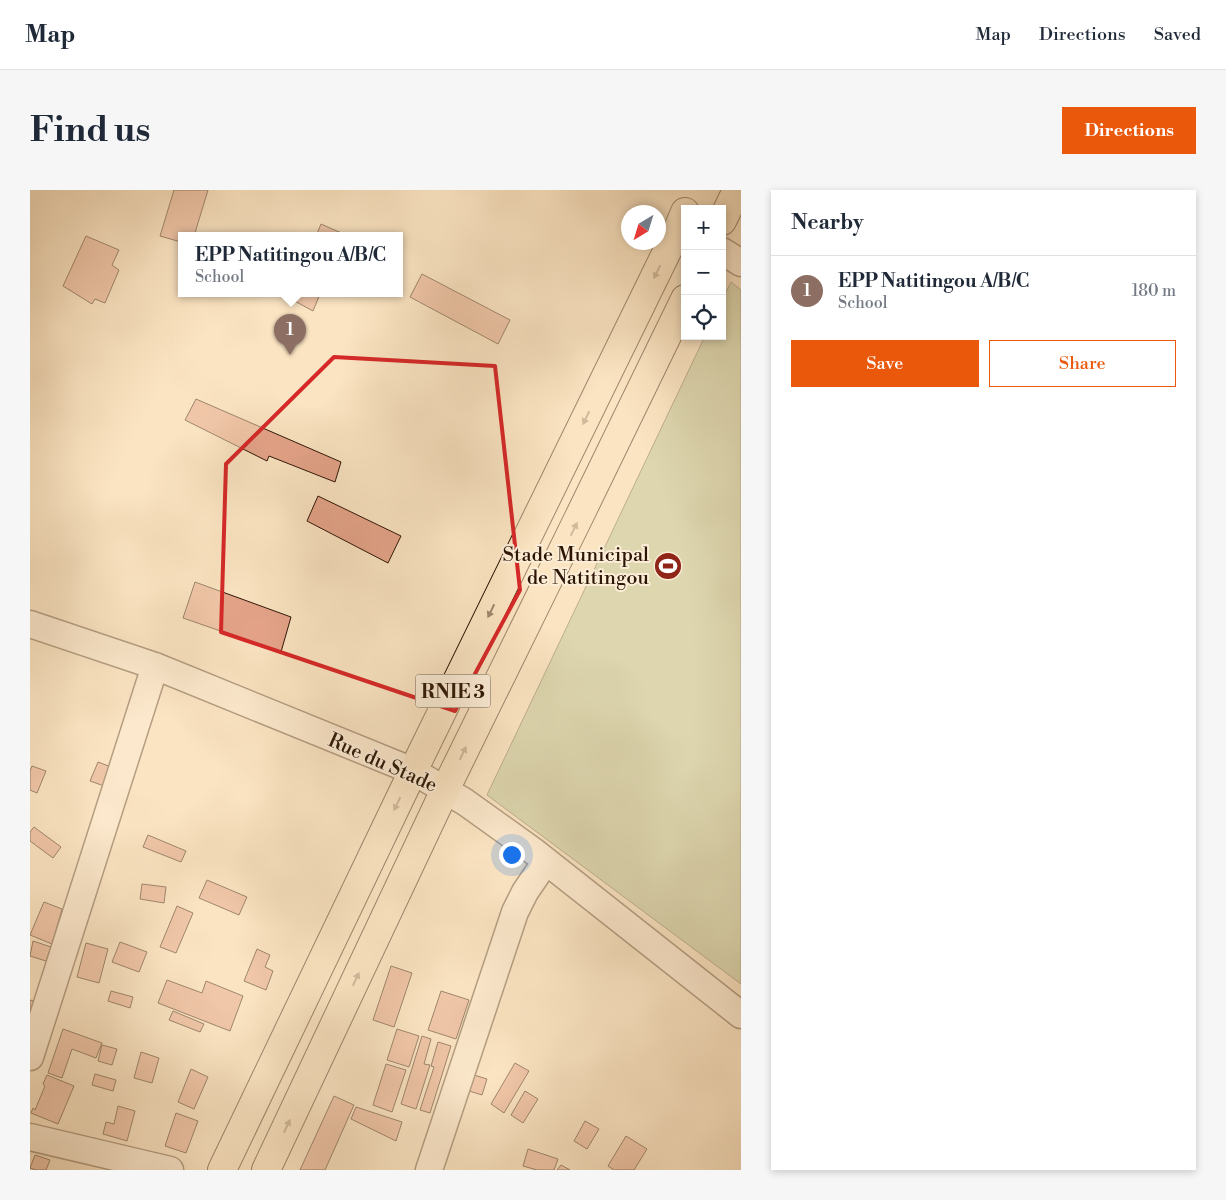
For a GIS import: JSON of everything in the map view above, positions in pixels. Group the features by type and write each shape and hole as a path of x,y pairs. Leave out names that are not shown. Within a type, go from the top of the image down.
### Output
{"highway":[{"name":"RNIE 3","path":"689,205 694,190"},
{"path":"726,213 737,190"},
{"name":"RNIE 3","path":"222,1170 413,771 681,225"},
{"name":"RNIE 3","path":"266,1170 445,790 681,307"}],"street":[{"path":"726,254 741,263"},
{"name":"Rue du Stade","path":"30,624 155,666 413,771 491,820 741,1015"},
{"path":"30,1057 155,666"},
{"path":"429,1170 515,912 525,892 546,862"},
{"path":"30,1137 170,1170"}],"highlighted area":[{"path":"334,357 495,366 520,590 455,711 221,632 226,464"}],"green space":[{"name":"Stade Municipal de Natitingou","path":"731,282 741,290 741,984 487,795 703,340 726,340 726,292"}],"building":[{"path":"174,190 208,190 195,232 178,232 178,241 160,236"},
{"path":"321,224 339,232 318,232"},
{"path":"86,236 119,250 112,265 119,270 105,303 95,299 92,304 63,286"},
{"path":"422,274 510,320 498,344 410,297"},
{"path":"290,297 319,297 313,311"},
{"path":"196,399 341,462 335,482 269,456 267,461 185,420"},
{"path":"318,496 401,536 388,563 307,521"},
{"path":"195,582 291,617 281,652 183,618"},
{"path":"98,762 114,768 107,787 90,781"},
{"path":"32,766 46,771 37,793 30,790 30,771"},
{"path":"34,827 61,847 53,858 30,841 30,832"},
{"path":"148,835 186,851 181,862 143,847"},
{"path":"207,880 247,897 239,915 199,898"},
{"path":"142,884 166,887 164,903 140,899"},
{"path":"44,902 62,909 52,944 30,935"},
{"path":"177,906 193,913 176,953 160,947"},
{"path":"33,941 51,947 46,961 30,956"},
{"path":"120,942 147,952 139,972 112,962"},
{"path":"86,943 108,949 99,983 77,977"},
{"path":"257,949 270,955 265,967 273,971 266,990 244,981"},
{"path":"391,966 412,973 394,1027 373,1020"},
{"path":"167,980 202,993 206,981 243,996 230,1031 158,1003"},
{"path":"111,991 133,997 130,1008 108,1001"},
{"path":"441,991 469,1000 456,1039 428,1030"},
{"path":"30,1000 34,1001 30,1013"},
{"path":"173,1011 204,1024 200,1032 169,1020"},
{"path":"63,1029 102,1043 96,1058 72,1049 62,1078 48,1073"},
{"path":"397,1029 419,1036 409,1067 387,1060"},
{"path":"422,1036 431,1039 424,1064 430,1065 416,1109 401,1104"},
{"path":"438,1042 451,1046 430,1113 420,1110 434,1067 431,1066"},
{"path":"102,1045 117,1049 112,1065 98,1061"},
{"path":"141,1052 159,1058 152,1083 134,1078"},
{"path":"515,1063 529,1071 504,1113 491,1104"},
{"path":"386,1064 406,1070 392,1112 373,1105"},
{"path":"191,1069 208,1077 194,1109 178,1102"},
{"path":"95,1074 116,1080 113,1091 92,1085"},
{"path":"47,1075 74,1086 58,1124 31,1113 33,1108 35,1110 45,1086 43,1084"},
{"path":"474,1075 487,1079 482,1095 469,1091"},
{"path":"525,1091 538,1099 523,1123 511,1115"},
{"path":"334,1096 354,1105 325,1170 300,1170"},
{"path":"118,1106 135,1111 127,1141 103,1134 106,1122 114,1124"},
{"path":"356,1107 402,1122 396,1141 351,1119"},
{"path":"176,1113 198,1121 186,1153 165,1146"},
{"path":"585,1121 599,1129 587,1149 574,1141"},
{"path":"626,1136 647,1149 634,1170 614,1170 608,1166"},
{"path":"528,1149 558,1159 554,1170 537,1170 523,1166"},
{"path":"35,1155 50,1160 46,1170 30,1168"},
{"path":"561,1165 570,1170 557,1170"}],"place":[{"name":"EPP Natitingou A/B/C","path":"290,355"},
{"name":"Stade Municipal de Natitingou","path":"668,566"}]}
